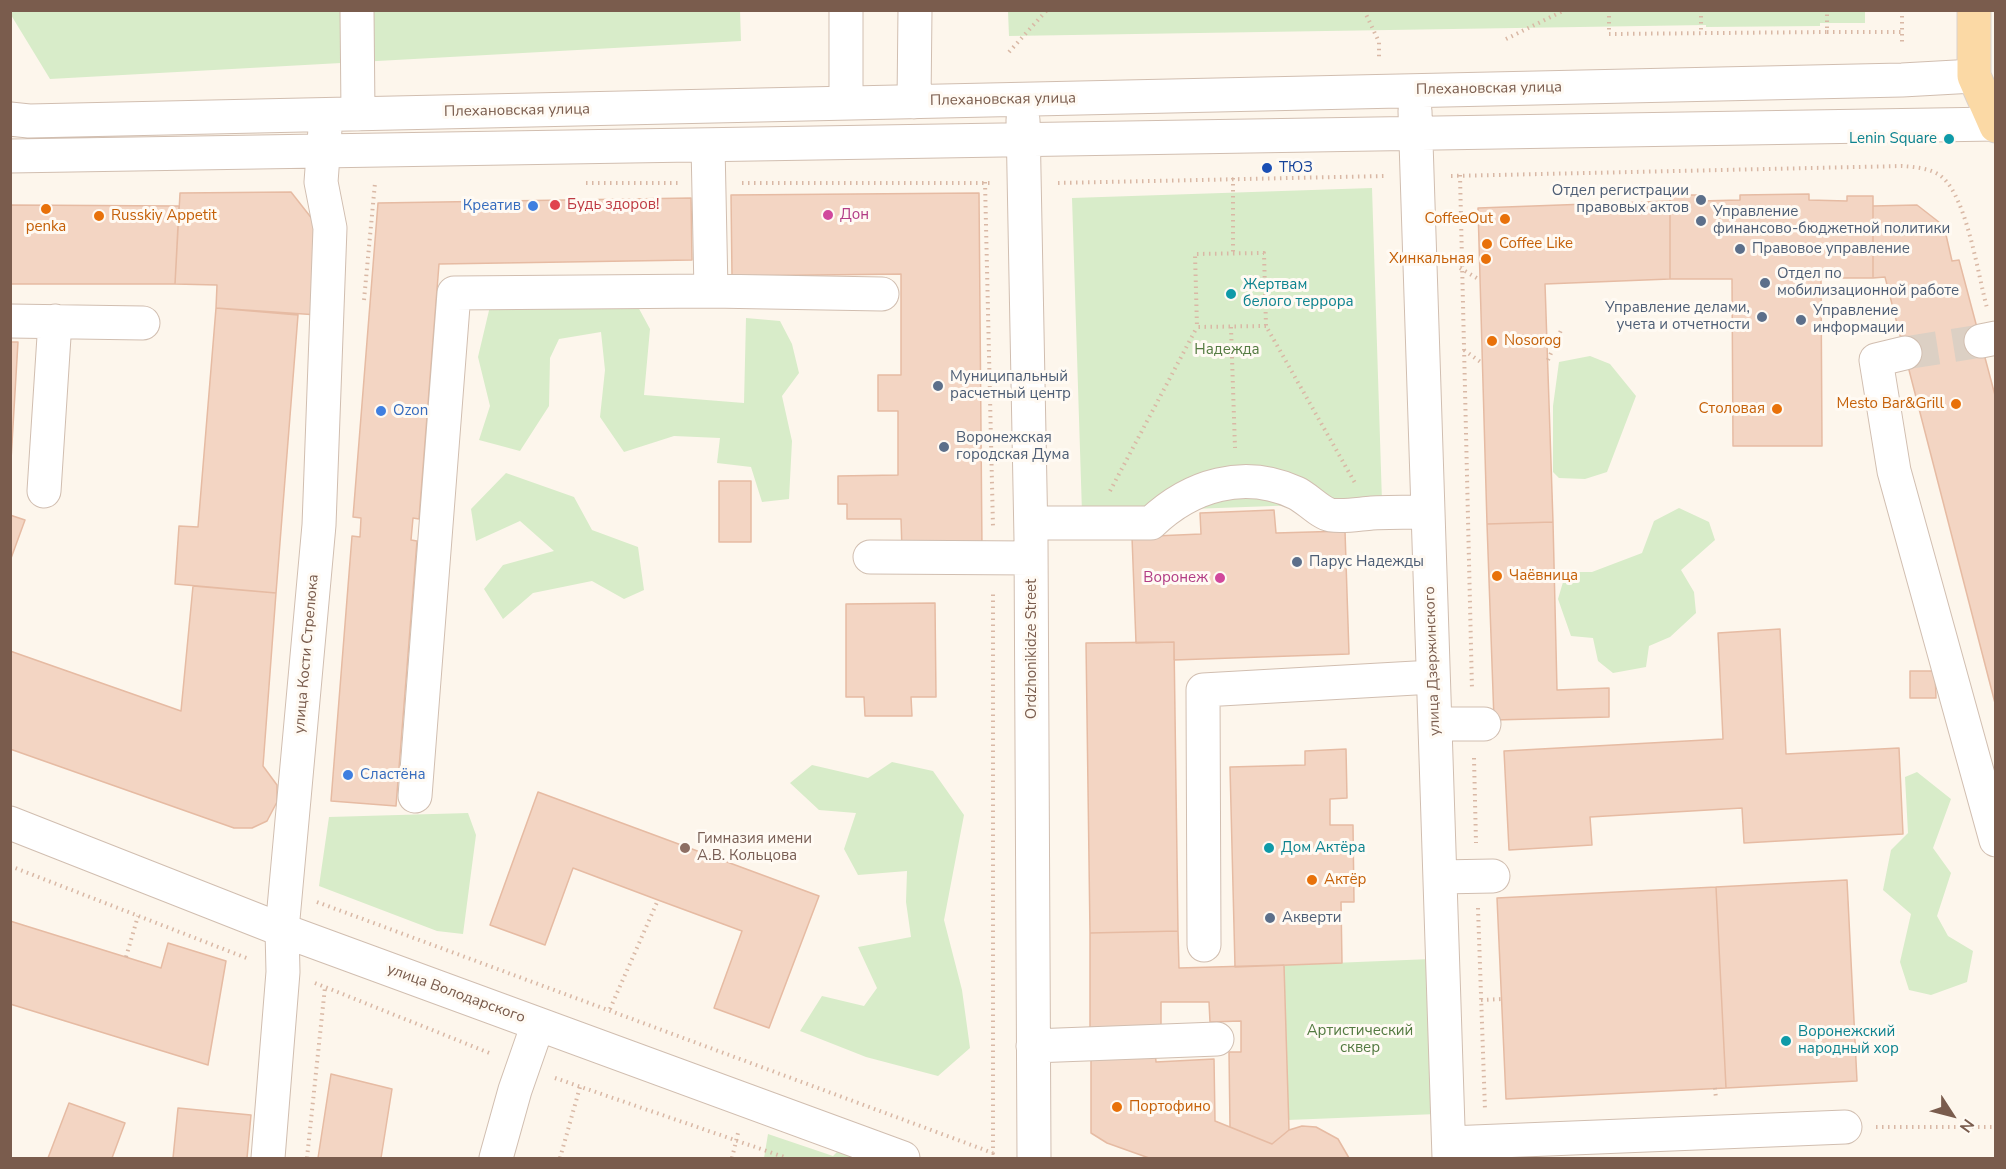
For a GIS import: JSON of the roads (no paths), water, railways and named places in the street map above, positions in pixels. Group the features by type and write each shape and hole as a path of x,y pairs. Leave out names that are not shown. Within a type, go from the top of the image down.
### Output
{"main road":[{"path":"1974,10 1995,125"}],"street":[{"name":"улица Кости Стрелюка","path":"268,1158 283,972 282,930 319,525 330,228 321,182 323,151 342,114 357,10"},
{"path":"846,10 846,104"},
{"path":"914,102 915,10"},
{"name":"Плехановская улица","path":"10,119 29,122 1902,80 1985,76"},
{"name":"улица Дзержинского","path":"1414,91 1449,1151"},
{"name":"Ordzhonikidze Street","path":"1021,99 1025,140 1031,523 1034,1158"},
{"path":"10,156 1995,125"},
{"path":"708,145 711,291"},
{"path":"415,796 454,293 711,291 882,294"},
{"path":"10,321 143,323"},
{"path":"44,491 55,321"},
{"path":"1905,353 1876,360 1894,471 1995,840"},
{"path":"1031,523 1151,523 1167,508 1195,491 1236,482 1282,487 1307,499 1328,515 1428,512"},
{"path":"870,557 1031,558"},
{"path":"1204,945 1203,690 1433,677"},
{"path":"1435,724 1478,725"},
{"name":"улица Володарского","path":"10,823 282,930 903,1158"},
{"path":"1440,877 1485,876"},
{"path":"496,1158 538,1024"},
{"path":"1033,1046 1217,1039"},
{"path":"1449,1151 1486,1142 1845,1127"}],"tunnel":[{"path":"1905,353 1981,341"}],"place":[{"name":"Lenin Square","path":"1949,139"},
{"name":"ТЮЗ","path":"1267,168"},
{"name":"Отдел регистрации правовых актов","path":"1701,200"},
{"name":"Будь здоров!","path":"555,205"},
{"name":"Креатив","path":"533,206"},
{"name":"penka","path":"46,209"},
{"name":"Дон","path":"828,215"},
{"name":"Russkiy Appetit","path":"99,216"},
{"name":"CoffeeOut","path":"1505,219"},
{"name":"Управление финансово-бюджетной политики","path":"1701,221"},
{"name":"Coffee Like","path":"1487,244"},
{"name":"Правовое управление","path":"1740,249"},
{"name":"Хинкальная","path":"1486,259"},
{"name":"Отдел по мобилизационной работе","path":"1765,283"},
{"name":"Жертвам белого террора","path":"1231,294"},
{"name":"Управление делами, учета и отчетности","path":"1762,317"},
{"name":"Управление информации","path":"1801,320"},
{"name":"Nosorog","path":"1492,341"},
{"name":"Муниципальный расчетный центр","path":"938,386"},
{"name":"Mesto Bar&Grill","path":"1956,404"},
{"name":"Столовая","path":"1777,409"},
{"name":"Ozon","path":"381,411"},
{"name":"Воронежская городская Дума","path":"944,447"},
{"name":"Парус Надежды","path":"1297,562"},
{"name":"Чаёвница","path":"1497,576"},
{"name":"Воронеж","path":"1220,578"},
{"name":"Сластёна","path":"348,775"},
{"name":"Гимназия имени А.В. Кольцова","path":"685,848"},
{"name":"Дом Актёра","path":"1269,848"},
{"name":"Актёр","path":"1312,880"},
{"name":"Акверти","path":"1270,918"},
{"name":"Воронежский народный хор","path":"1786,1041"},
{"name":"Портофино","path":"1117,1107"}],"park label":[{"name":"Надежда","path":"1227,350"},
{"name":"Артистический сквер","path":"1360,1040"}]}
